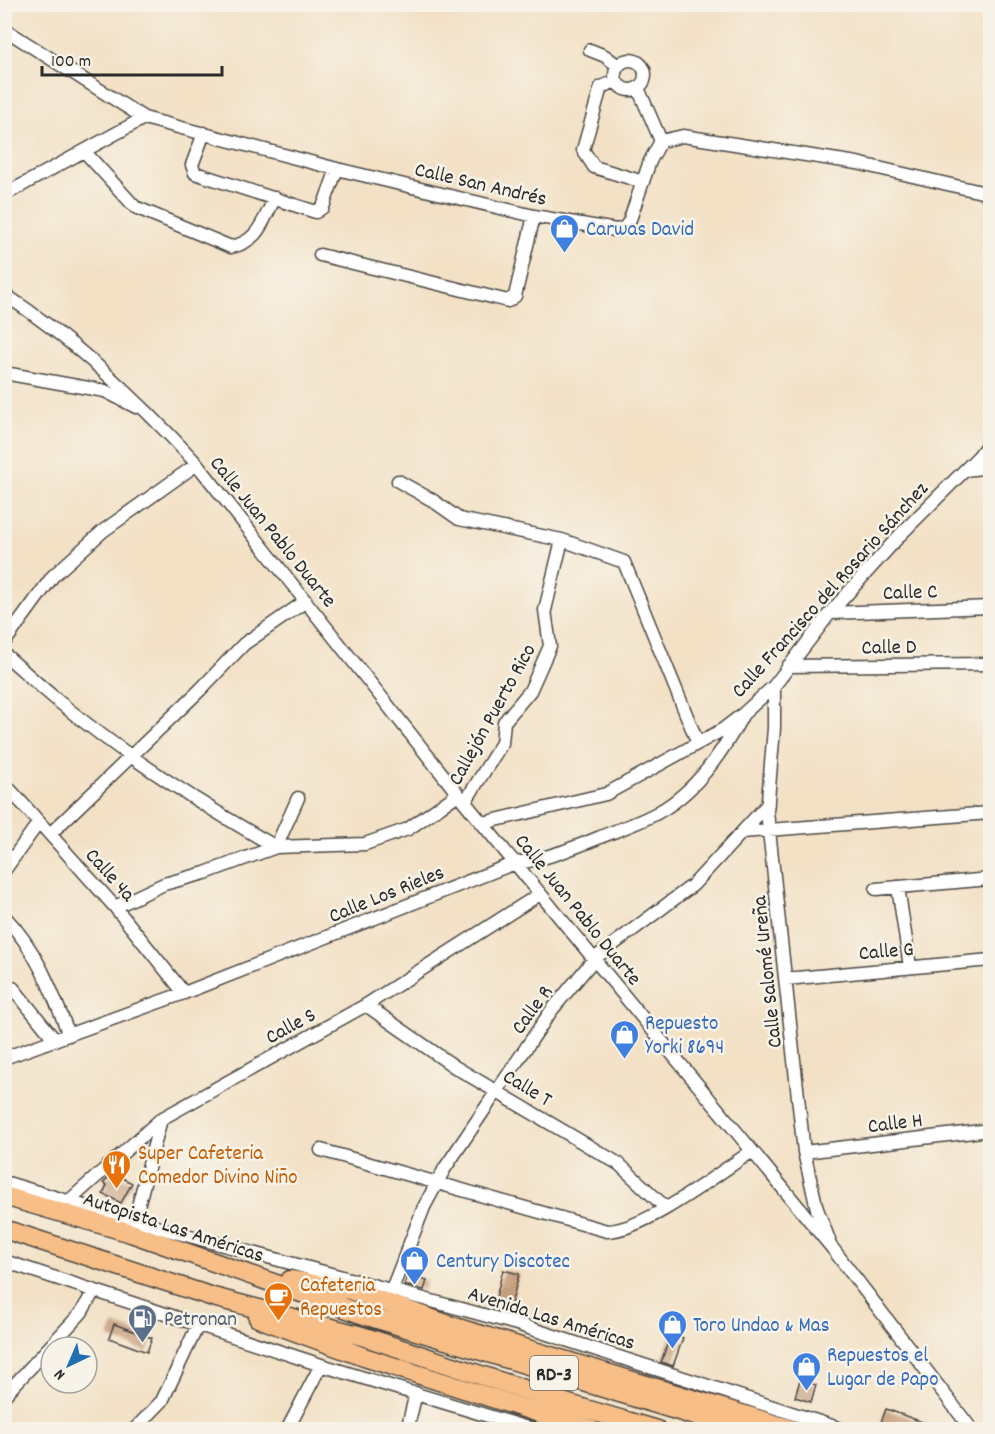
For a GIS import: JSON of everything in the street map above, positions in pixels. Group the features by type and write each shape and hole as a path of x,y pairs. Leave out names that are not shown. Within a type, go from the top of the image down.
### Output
{"highway":[{"name":"Autopista Las Américas","path":"4,1196 133,1227 256,1276 367,1316 741,1430"},
{"name":"RD-3","path":"4,1229 213,1297 362,1336 572,1405 657,1430"},
{"path":"256,1276 350,1290 452,1326 794,1430"},
{"path":"213,1297 287,1330 592,1430"}],"street":[{"name":"Calle San Andrés","path":"4,29 144,118 338,169 534,216 616,230 624,228 629,222 661,141"},
{"path":"590,50 605,56 617,65"},
{"path":"617,65 626,60 639,62 645,75 638,87"},
{"path":"617,65 616,81 623,88 638,87"},
{"path":"616,81 602,87 583,150 594,167 643,182"},
{"path":"638,87 661,141 683,136 857,163 990,194"},
{"path":"4,195 144,118"},
{"path":"204,133 192,165 195,173 320,211 338,169"},
{"path":"84,150 135,207 231,247 246,244 256,236 275,198"},
{"path":"320,255 508,301 515,296 534,216"},
{"name":"Calle Juan Pablo Duarte","path":"4,294 79,350 152,416 197,464 462,798 833,1250 972,1430"},
{"name":"Calle Juan Pablo Duarte","path":"4,373 105,391 152,416"},
{"name":"Calle Francisco del Rosario Sánchez","path":"483,822 606,794 697,741 722,730 774,686 830,613 901,534 965,470 990,441"},
{"path":"4,643 53,576 104,531 197,464"},
{"path":"965,470 990,467"},
{"path":"398,481 432,500 459,519 562,540 626,565 697,741"},
{"name":"Callejón Puerto Rico","path":"462,798 502,743 504,722 531,691 550,646 545,610 562,540"},
{"path":"50,834 200,690 243,644 306,601"},
{"name":"Calle C","path":"830,613 990,607"},
{"path":"7,661 63,706 213,812 276,847"},
{"name":"Calle D","path":"788,666 990,664"},
{"name":"Calle Salomé Ureña","path":"774,686 774,728 768,804 769,830 804,1152 817,1209 833,1250"},
{"name":"Calle Los Rieles","path":"4,1058 184,993 515,863 533,861 569,849 657,813 677,800 710,766 726,746 743,714"},
{"name":"Calle 4a","path":"4,783 115,907 184,993"},
{"path":"276,847 298,798"},
{"path":"115,907 164,884 205,873 276,847 365,844 408,829 462,798"},
{"name":"Calle R","path":"392,1289 424,1207 437,1182 551,1011 595,958 693,885 768,804"},
{"path":"742,832 990,813"},
{"path":"4,871 39,822"},
{"path":"4,847 18,852"},
{"path":"876,890 990,879"},
{"path":"898,887 910,967"},
{"name":"Calle S","path":"69,1201 161,1119 366,1005 540,894"},
{"path":"4,915 25,938 40,965 69,1035"},
{"name":"Calle G","path":"786,979 990,960"},
{"path":"4,986 13,988 55,1040"},
{"name":"Calle T","path":"366,1005 455,1068 619,1164 666,1208"},
{"path":"133,1227 161,1119"},
{"name":"Calle H","path":"804,1152 990,1130"},
{"path":"321,1150 607,1231 623,1231 666,1208 751,1152"},
{"name":"Avenida Las Américas","path":"4,1182 69,1201 133,1227 392,1289 517,1324 844,1430"},
{"path":"4,1261 321,1365 526,1428"},
{"path":"4,1396 81,1313 94,1291"},
{"path":"134,1430 162,1401 198,1325"},
{"path":"287,1430 321,1365"},
{"path":"407,1430 416,1393"}],"building":[{"name":"Super Cafeteria Comedor Divino Niño","path":"113,1173 132,1183 121,1203 103,1194 107,1185 103,1183"},
{"path":"503,1270 519,1274 509,1313 493,1309"},
{"name":"Century Discotec","path":"408,1274 427,1281 424,1290 404,1285"},
{"path":"114,1324 152,1338 147,1352 109,1338"},
{"name":"Toro Undao & Mas","path":"671,1334 683,1338 673,1366 661,1362"},
{"name":"Repuestos el Lugar de Papo","path":"800,1380 816,1385 811,1402 795,1397"},
{"path":"886,1409 939,1428 939,1430 893,1430 880,1425"}],"place":[{"name":"Carwas David","path":"565,254"},
{"name":"Repuesto Yorki 8694","path":"624,1060"},
{"name":"Super Cafeteria Comedor Divino Niño","path":"117,1190"},
{"name":"Century Discotec","path":"415,1286"},
{"name":"Cafeteria Repuestos","path":"279,1322"},
{"name":"Petronan","path":"143,1344"},
{"name":"Toro Undao & Mas","path":"672,1350"},
{"name":"Repuestos el Lugar de Papo","path":"806,1392"}]}
